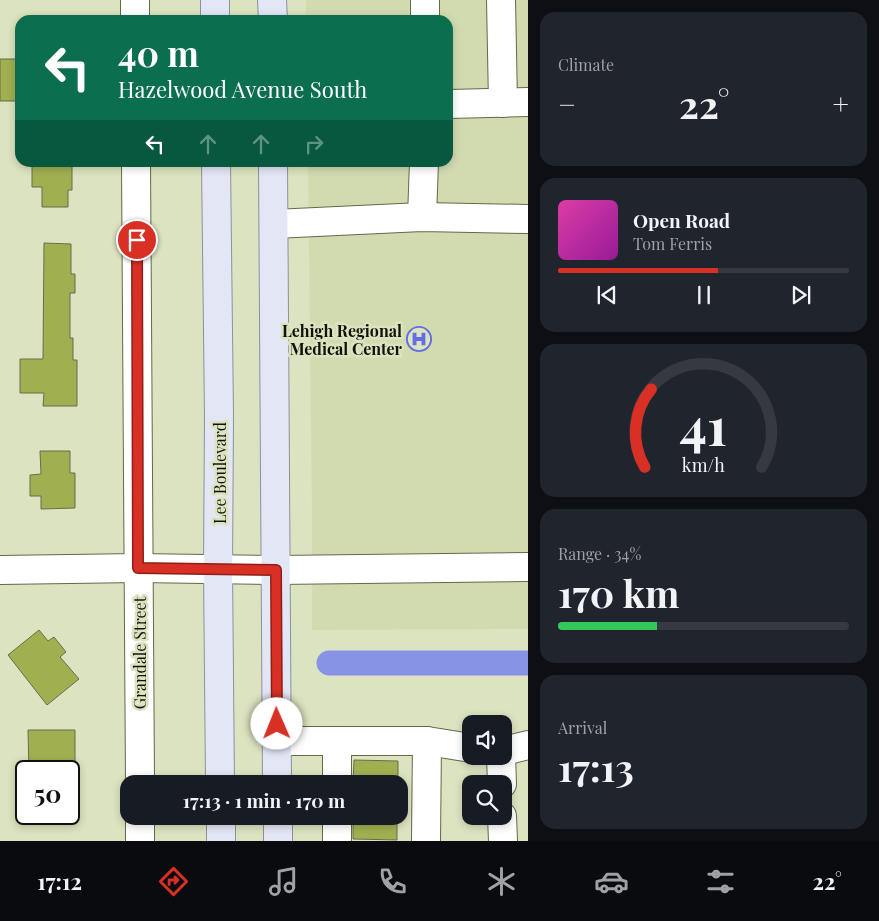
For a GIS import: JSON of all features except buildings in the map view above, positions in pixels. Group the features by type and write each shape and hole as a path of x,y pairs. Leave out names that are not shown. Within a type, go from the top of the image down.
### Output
{"main road":[{"path":"215,0 215,15"},
{"path":"272,0 273,15"},
{"name":"Lee Boulevard","path":"216,167 220,775"},
{"path":"273,167 277,775"},
{"path":"221,825 221,841"},
{"path":"278,825 278,841"}],"street":[{"path":"135,0 135,15"},
{"path":"425,0 425,15"},
{"path":"453,104 515,102 501,0"},
{"name":"Grandale Street","path":"136,167 140,775"},
{"path":"422,217 424,167"},
{"path":"274,224 422,217 528,219"},
{"path":"0,570 138,568 276,570 528,567"},
{"path":"277,741 427,741 462,747"},
{"path":"336,741 337,775"},
{"path":"426,841 427,741"},
{"path":"512,749 528,745"},
{"path":"140,825 140,841"},
{"path":"337,825 337,841"},
{"path":"502,825 503,841"}],"shaded area":[{"name":"Lehigh Regional Medical Center","path":"306,0 528,0 528,629 312,630 308,167 453,167 453,15 306,15"}],"waterway":[{"path":"329,663 528,663"}],"place":[{"name":"Lehigh Regional Medical Center","path":"419,339"}],"route":[{"path":"137,240 138,568 276,570 277,724"}]}
